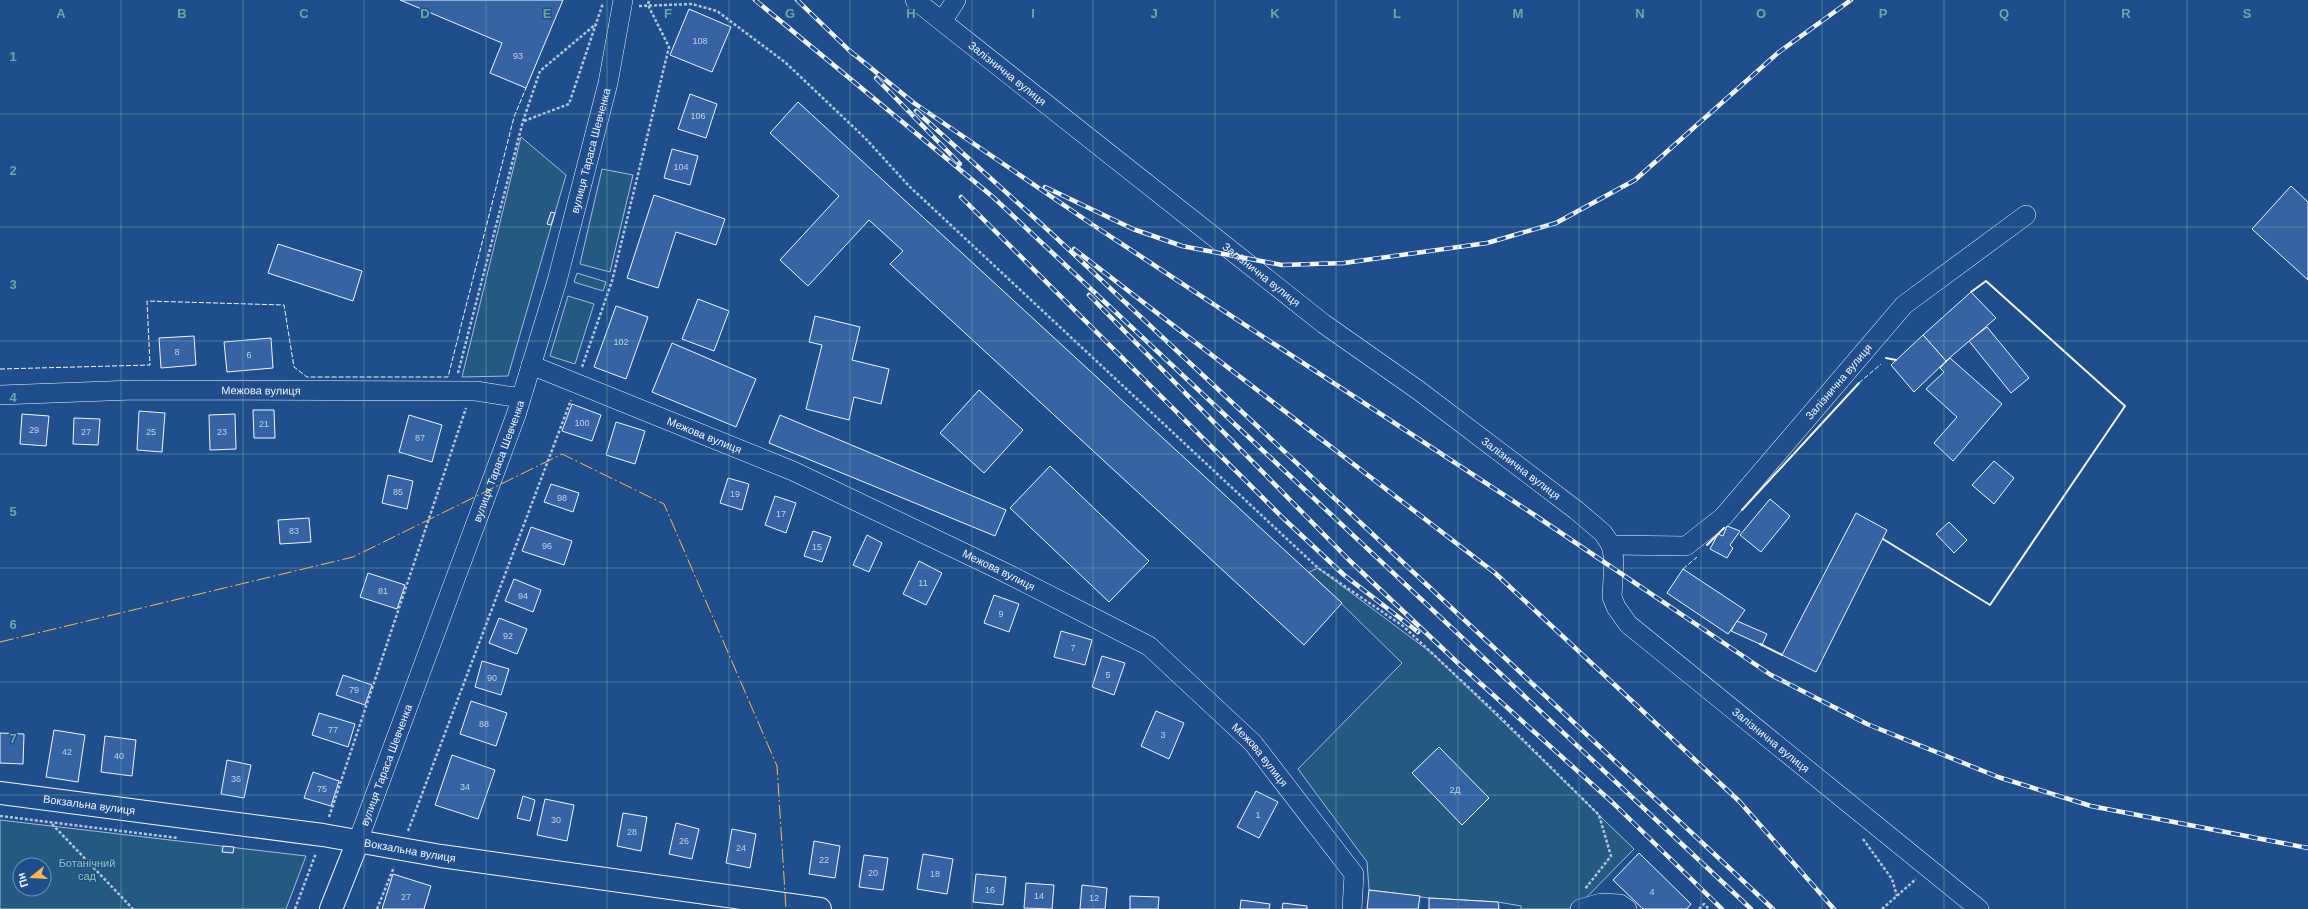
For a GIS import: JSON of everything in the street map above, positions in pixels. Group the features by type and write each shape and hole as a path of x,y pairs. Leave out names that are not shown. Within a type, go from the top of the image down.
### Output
{"main road":[{"name":"Вокзальна вулиця","path":"0,793 320,844 358,841 820,909"},
{"name":"вулиця Тараса Шевченка","path":"331,909 358,841"}],"street":[{"name":"Залізнична вулиця","path":"915,0 943,20 1324,324 1418,390 1576,510 1602,533 1611,545 1614,560 1612,597 1616,607 1628,624 1979,909"},
{"path":"943,20 956,0"},
{"name":"вулиця Тараса Шевченка","path":"358,841 427,658 521,398 556,281 608,83 616,2"},
{"name":"Залізнична вулиця","path":"1611,545 1694,549 1724,517 1904,305 2026,214"},
{"name":"Межова вулиця","path":"531,365 793,471 1006,573 1149,646 1258,749 1354,874 1352,909"},
{"name":"Межова вулиця","path":"0,395 134,390 463,391 521,398"},
{"path":"1582,900 1620,904 1626,909"}],"path":[{"path":"377,909 577,383 612,281 669,46 648,5 649,0"},
{"path":"295,909 320,844 463,391 523,121 540,71 596,24 616,2 648,5 692,4 717,11 786,63 865,138 909,186 1318,568 1403,626 1498,715 1599,815 1611,856 1582,900"},
{"path":"523,121 569,104 596,24"},
{"path":"0,816 51,824 184,838"},
{"path":"51,824 133,909"},
{"path":"1862,837 1892,879 1897,896"},
{"path":"309,852 320,844"},
{"path":"1882,909 1929,869"},
{"path":"1699,909 1704,904 1709,909"}],"green space":[{"path":"521,137 566,175 508,376 462,377"},
{"path":"602,169 633,175 610,272 580,264"},
{"path":"577,273 606,282 603,291 574,282"},
{"path":"568,296 594,304 575,364 550,356"},
{"path":"1318,568 1433,654 1634,849 1575,909 1521,909 1521,906 1498,902 1429,898 1369,890 1367,862 1298,769 1402,663 1309,572"},
{"name":"Ботанічний сад","path":"0,820 306,856 286,909 0,909"}],"building":[{"path":"400,0 563,0 526,88 490,73 502,43"},
{"path":"689,9 731,27 712,72 670,55"},
{"path":"690,94 717,104 706,138 678,129"},
{"path":"798,102 1342,603 1304,645 890,264 903,251 869,220 808,286 780,260 839,196 770,133"},
{"path":"672,149 698,156 690,185 664,178"},
{"path":"2291,186 2308,202 2308,280 2252,229"},
{"path":"654,195 725,219 716,245 676,232 658,288 627,278"},
{"path":"551,212 555,213 551,225 547,224"},
{"path":"278,244 362,271 353,301 268,273"},
{"path":"1971,292 1996,318 1946,361 1923,335"},
{"path":"698,299 729,311 714,351 682,339"},
{"path":"616,306 648,317 626,379 594,367"},
{"path":"815,316 860,327 852,360 889,369 881,404 854,397 849,420 806,409 822,345 809,342"},
{"path":"1987,327 2029,378 2011,393 1969,341"},
{"path":"1923,335 1946,361 1914,392 1891,365"},
{"path":"194,336 196,365 161,368 159,338"},
{"path":"271,338 273,368 227,372 224,342"},
{"path":"672,343 756,379 736,427 652,392"},
{"path":"1950,358 2002,404 1953,461 1934,443 1957,417 1926,389 1944,372 1940,368"},
{"path":"979,390 1023,430 984,473 940,433"},
{"path":"572,404 601,415 592,441 562,431"},
{"path":"253,410 274,410 275,438 254,438"},
{"path":"139,411 165,413 162,452 137,450"},
{"path":"22,414 49,416 46,446 20,444"},
{"path":"235,414 236,449 210,450 209,415"},
{"path":"409,415 442,425 432,462 399,452"},
{"path":"780,415 1006,510 995,536 769,443"},
{"path":"74,418 100,419 98,445 73,444"},
{"path":"616,422 645,431 635,464 606,455"},
{"path":"1994,461 2014,478 1994,504 1972,485"},
{"path":"1050,466 1149,561 1109,602 1010,508"},
{"path":"388,475 413,481 407,509 382,503"},
{"path":"728,478 749,484 742,510 720,503"},
{"path":"551,484 579,493 573,512 544,502"},
{"path":"775,496 796,503 786,533 765,525"},
{"path":"1770,499 1790,516 1761,552 1740,535"},
{"path":"1856,513 1887,530 1816,672 1782,655"},
{"path":"309,518 311,542 280,544 278,520"},
{"path":"1949,522 1967,540 1954,553 1936,534"},
{"path":"1727,526 1740,531 1730,545 1733,548 1727,558 1710,549 1718,534 1723,536"},
{"path":"531,527 572,541 564,565 522,551"},
{"path":"813,531 831,537 822,562 804,556"},
{"path":"867,535 882,543 869,572 853,565"},
{"path":"919,561 942,573 926,605 903,594"},
{"path":"1683,569 1745,610 1728,634 1667,593"},
{"path":"368,573 405,585 397,609 360,597"},
{"path":"514,579 541,590 533,612 505,601"},
{"path":"994,595 1019,604 1009,632 984,623"},
{"path":"499,618 527,629 517,654 489,643"},
{"path":"1737,621 1767,634 1762,645 1731,631"},
{"path":"1061,631 1092,640 1085,665 1054,657"},
{"path":"1102,656 1125,663 1114,695 1092,687"},
{"path":"482,661 509,669 501,695 475,687"},
{"path":"343,675 372,685 365,705 336,695"},
{"path":"471,701 507,713 496,746 460,734"},
{"path":"1156,711 1184,723 1169,759 1141,746"},
{"path":"319,713 355,724 348,747 312,735"},
{"path":"54,730 85,735 78,782 46,777"},
{"path":"0,733 24,734 23,764 0,763"},
{"path":"105,736 136,740 132,776 101,772"},
{"path":"1439,747 1489,798 1462,825 1412,773"},
{"path":"452,755 495,770 478,819 435,805"},
{"path":"227,760 251,765 244,798 221,794"},
{"path":"313,772 339,781 331,806 304,798"},
{"path":"1256,791 1278,802 1259,838 1237,827"},
{"path":"523,796 535,800 530,821 517,818"},
{"path":"545,799 574,805 567,841 537,835"},
{"path":"623,813 647,817 641,851 617,846"},
{"path":"676,823 699,829 692,859 669,854"},
{"path":"732,829 756,834 750,868 726,863"},
{"path":"814,841 840,846 835,878 809,874"},
{"path":"223,846 234,847 233,853 222,852"},
{"path":"1639,853 1691,904 1687,909 1643,909 1613,880"},
{"path":"923,854 953,859 947,894 917,889"},
{"path":"864,855 888,858 883,890 859,887"},
{"path":"393,874 431,886 424,909 382,909"},
{"path":"976,874 1006,877 1003,905 973,902"},
{"path":"1026,883 1054,885 1052,909 1024,908"},
{"path":"1082,885 1107,888 1105,909 1080,909"},
{"path":"1369,890 1420,896 1418,909 1367,909"},
{"path":"1130,896 1159,897 1158,909 1130,909"},
{"path":"1429,898 1498,902 1499,909 1429,909"},
{"path":"1241,900 1270,904 1269,909 1240,909"},
{"path":"1283,903 1307,906 1307,909 1282,909"}],"railway":[{"path":"755,0 993,197 1751,909"},
{"path":"797,0 853,54"},
{"path":"1045,187 1133,229 1182,246 1282,265 1344,263 1487,243 1556,223 1635,180 1779,52 1851,0"},
{"path":"850,51 914,103 1093,225 1536,516 1771,675 1867,724 1998,777 2091,806 2308,848"},
{"path":"876,78 960,164"},
{"path":"916,111 1049,231 1773,909"},
{"path":"961,197 1284,519 1344,575 1418,632"},
{"path":"1074,249 1495,573 1739,801 1834,909"},
{"path":"1089,295 1349,560 1459,664 1613,803 1722,909"}],"fence":[{"path":"0,369 150,365 147,301 284,305 294,367 307,377 448,377 514,117 526,88"},
{"path":"1859,383 1881,364"},
{"path":"1683,569 1697,557"}],"wall":[{"path":"1883,539 1990,605 2125,406 1986,281 1971,292"},
{"path":"1886,358 1896,360"},
{"path":"1742,510 1859,383"},
{"path":"1707,545 1724,528"},
{"path":"1760,644 1782,655"}],"power":[{"path":"0,642 353,557 562,454 664,504 777,766 786,909"}]}
